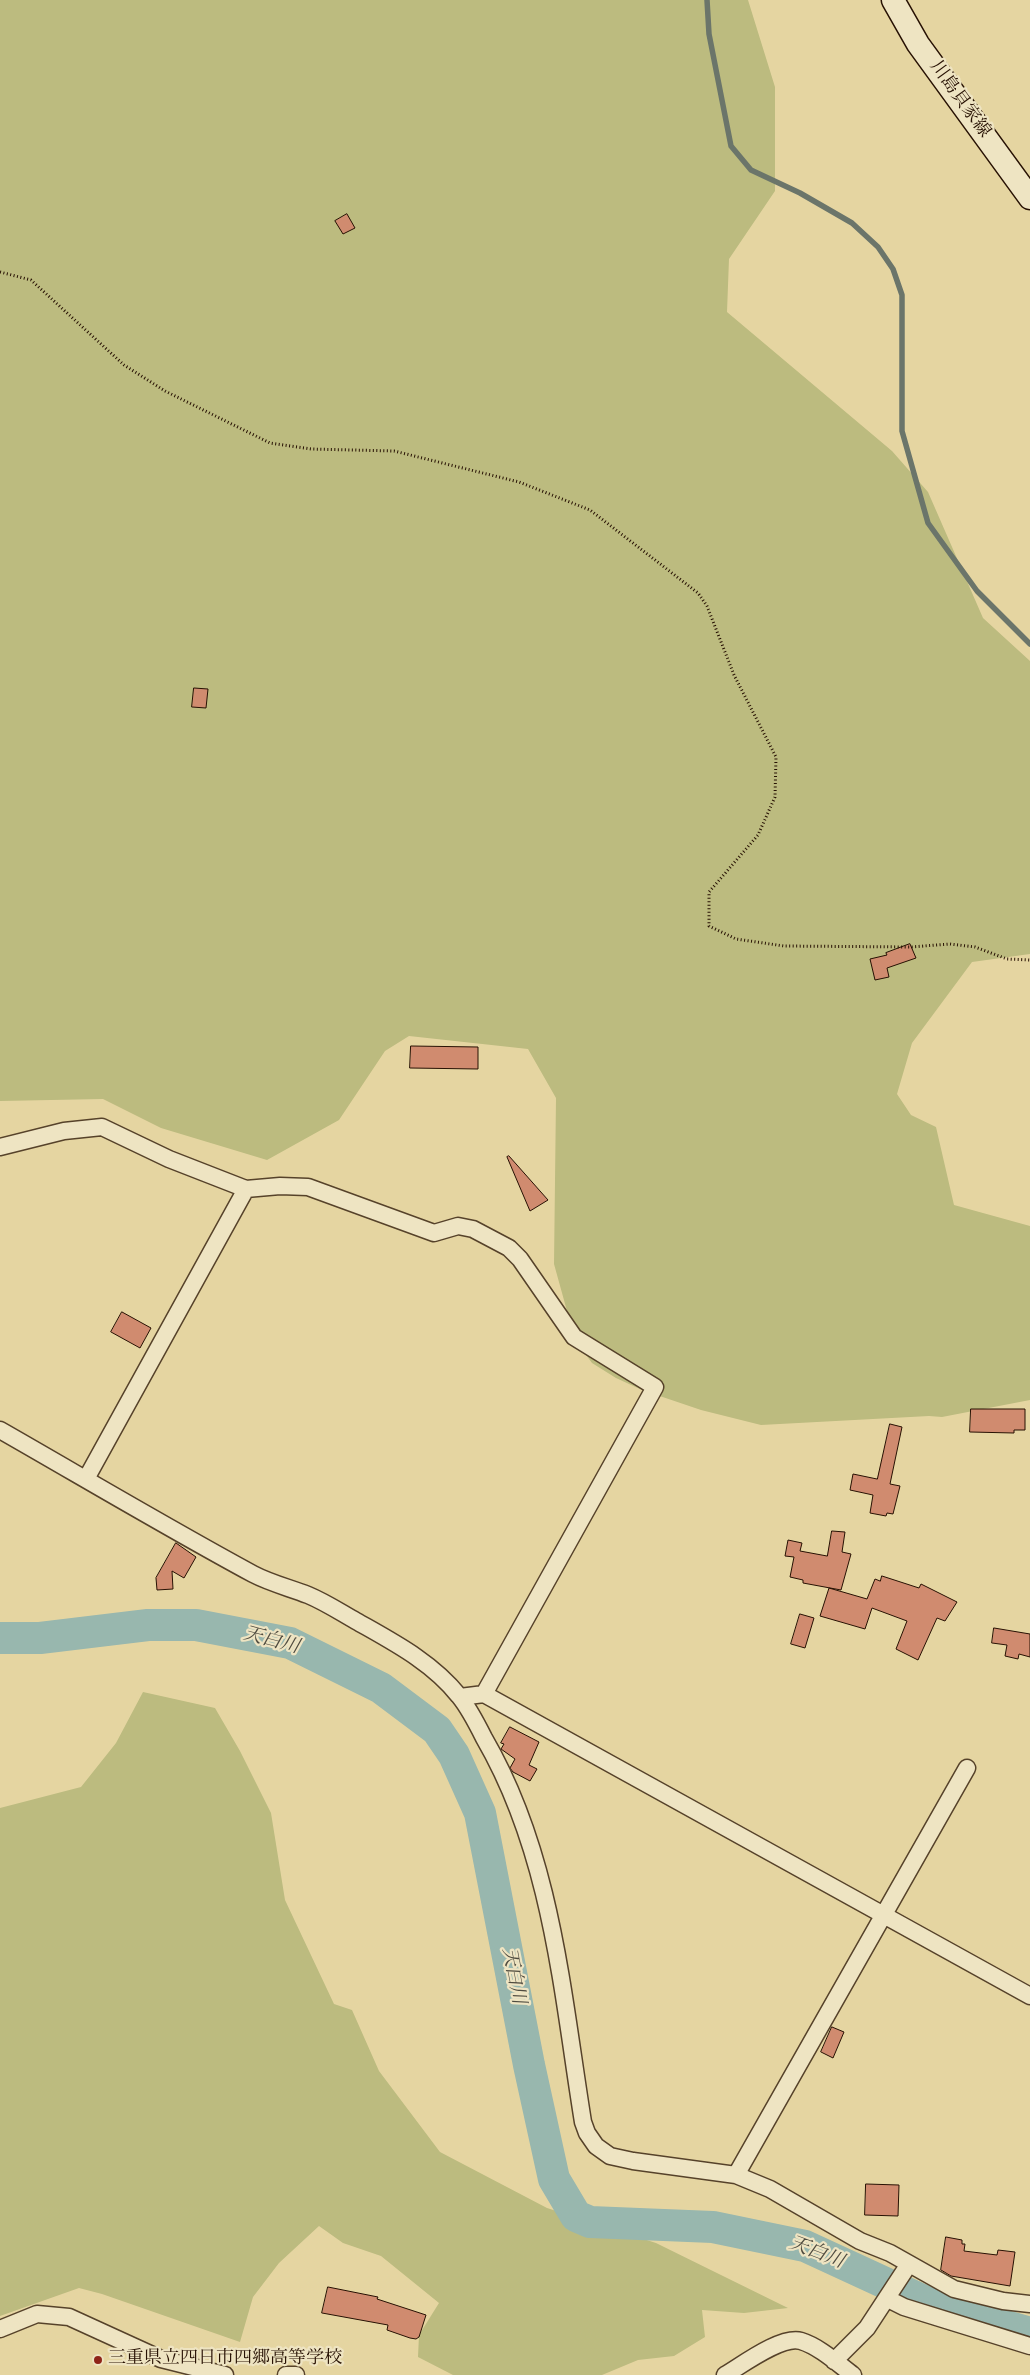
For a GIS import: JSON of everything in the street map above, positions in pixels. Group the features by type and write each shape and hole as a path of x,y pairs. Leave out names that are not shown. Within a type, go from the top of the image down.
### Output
{"main road":[{"name":"川島貝家線","path":"893,0 918,44 1030,198"}],"street":[{"path":"0,1147 64,1131 102,1126 169,1160 246,1189 280,1186 308,1187 425,1231 434,1233 458,1226 473,1229 508,1248 529,1270 574,1337 655,1387 484,1694"},
{"path":"86,1479 246,1189"},
{"path":"0,1430 256,1575 310,1596 386,1638 418,1658 441,1676 460,1697 496,1757 512,1792 537,1863 550,1915 583,2122 587,2133 601,2151 619,2159 736,2175 770,2189 860,2241 890,2253 954,2289 1003,2301 1030,2304"},
{"path":"460,1697 484,1694 1030,1996"},
{"path":"736,2175 967,1768"},
{"path":"834,2361 867,2328 910,2264"},
{"path":"888,2299 904,2307 1030,2346"},
{"path":"0,2329 38,2314 68,2316 161,2359 225,2375"},
{"path":"725,2375 782,2342 800,2340 834,2361 852,2375"},
{"path":"286,2375 296,2375"}],"path":[{"path":"0,272 31,280 124,365 164,391 270,443 311,449 394,450 519,482 590,510 698,593 707,606 734,675 776,757 775,797 758,835 709,892 709,926 736,939 784,946 911,947 950,944 975,947 1007,959 1030,960"}],"shaded area":[{"path":"0,0 748,0 775,87 775,191 729,259 727,312 892,451 928,492 983,618 1030,661 1030,954 972,962 912,1043 897,1094 911,1115 936,1127 954,1205 1030,1226 1030,1400 942,1417 929,1416 761,1425 701,1410 642,1390 616,1378 592,1363 575,1340 554,1264 556,1098 528,1049 409,1036 385,1051 339,1120 267,1160 161,1128 103,1099 0,1101"},
{"path":"143,1692 215,1708 240,1751 271,1813 285,1900 334,2004 352,2010 379,2071 440,2152 547,2208 656,2243 788,2308 744,2313 702,2310 705,2337 674,2356 638,2360 602,2375 453,2375 418,2357 419,2335 439,2303 381,2256 343,2243 319,2226 279,2263 253,2297 240,2342 102,2294 79,2288 0,2316 0,1808 81,1787 116,1743"}],"building":[{"path":"347,214 355,228 343,234 335,221"},
{"path":"194,688 208,689 206,708 192,707"},
{"path":"910,944 916,958 887,968 889,977 875,980 870,959 887,955 886,953"},
{"path":"411,1046 478,1047 478,1069 410,1068"},
{"path":"509,1156 548,1200 530,1211 507,1157"},
{"path":"122,1312 151,1328 140,1348 111,1332"},
{"path":"971,1409 1025,1409 1025,1430 1014,1430 1014,1433 970,1432"},
{"path":"890,1424 902,1427 890,1484 900,1486 893,1514 887,1513 886,1516 870,1513 873,1495 850,1490 853,1474 877,1479"},
{"path":"832,1531 845,1532 842,1552 851,1554 841,1590 803,1583 803,1580 790,1577 794,1557 785,1556 788,1540 802,1543 800,1551 827,1556"},
{"path":"176,1543 196,1557 184,1578 172,1571 173,1589 157,1590 156,1578"},
{"path":"882,1576 919,1588 921,1584 957,1602 945,1621 937,1618 918,1660 896,1649 907,1621 872,1608 865,1629 820,1616 829,1588 867,1599 875,1579 880,1581"},
{"path":"800,1614 814,1618 805,1648 791,1644"},
{"path":"994,1628 1030,1634 1030,1657 1019,1654 1018,1659 1005,1656 1007,1645 992,1643"},
{"path":"510,1727 539,1742 529,1765 537,1769 530,1781 513,1772 510,1768 515,1759 501,1749 504,1744 501,1743"},
{"path":"832,2027 844,2032 833,2058 821,2052"},
{"path":"866,2184 899,2185 898,2216 865,2215"},
{"path":"946,2237 962,2240 962,2244 965,2244 964,2251 997,2255 998,2250 1015,2252 1010,2286 951,2276 941,2270"},
{"path":"328,2287 378,2297 377,2299 426,2315 419,2337 416,2339 410,2338 387,2330 388,2325 322,2313"}],"waterway":[{"path":"707,0 709,34 731,146 751,170 800,193 852,223 878,247 893,269 902,295 902,431 928,523 977,591 1030,644"},
{"name":"天白川","path":"0,1638 40,1638 148,1625 196,1625 290,1643 381,1688 437,1730 454,1755 480,1813 529,2065 554,2179 576,2216 590,2222 713,2227 805,2246 935,2306 1030,2333"}],"place":[{"name":"三重県立四日市四郷高等学校","path":"98,2360"}]}
